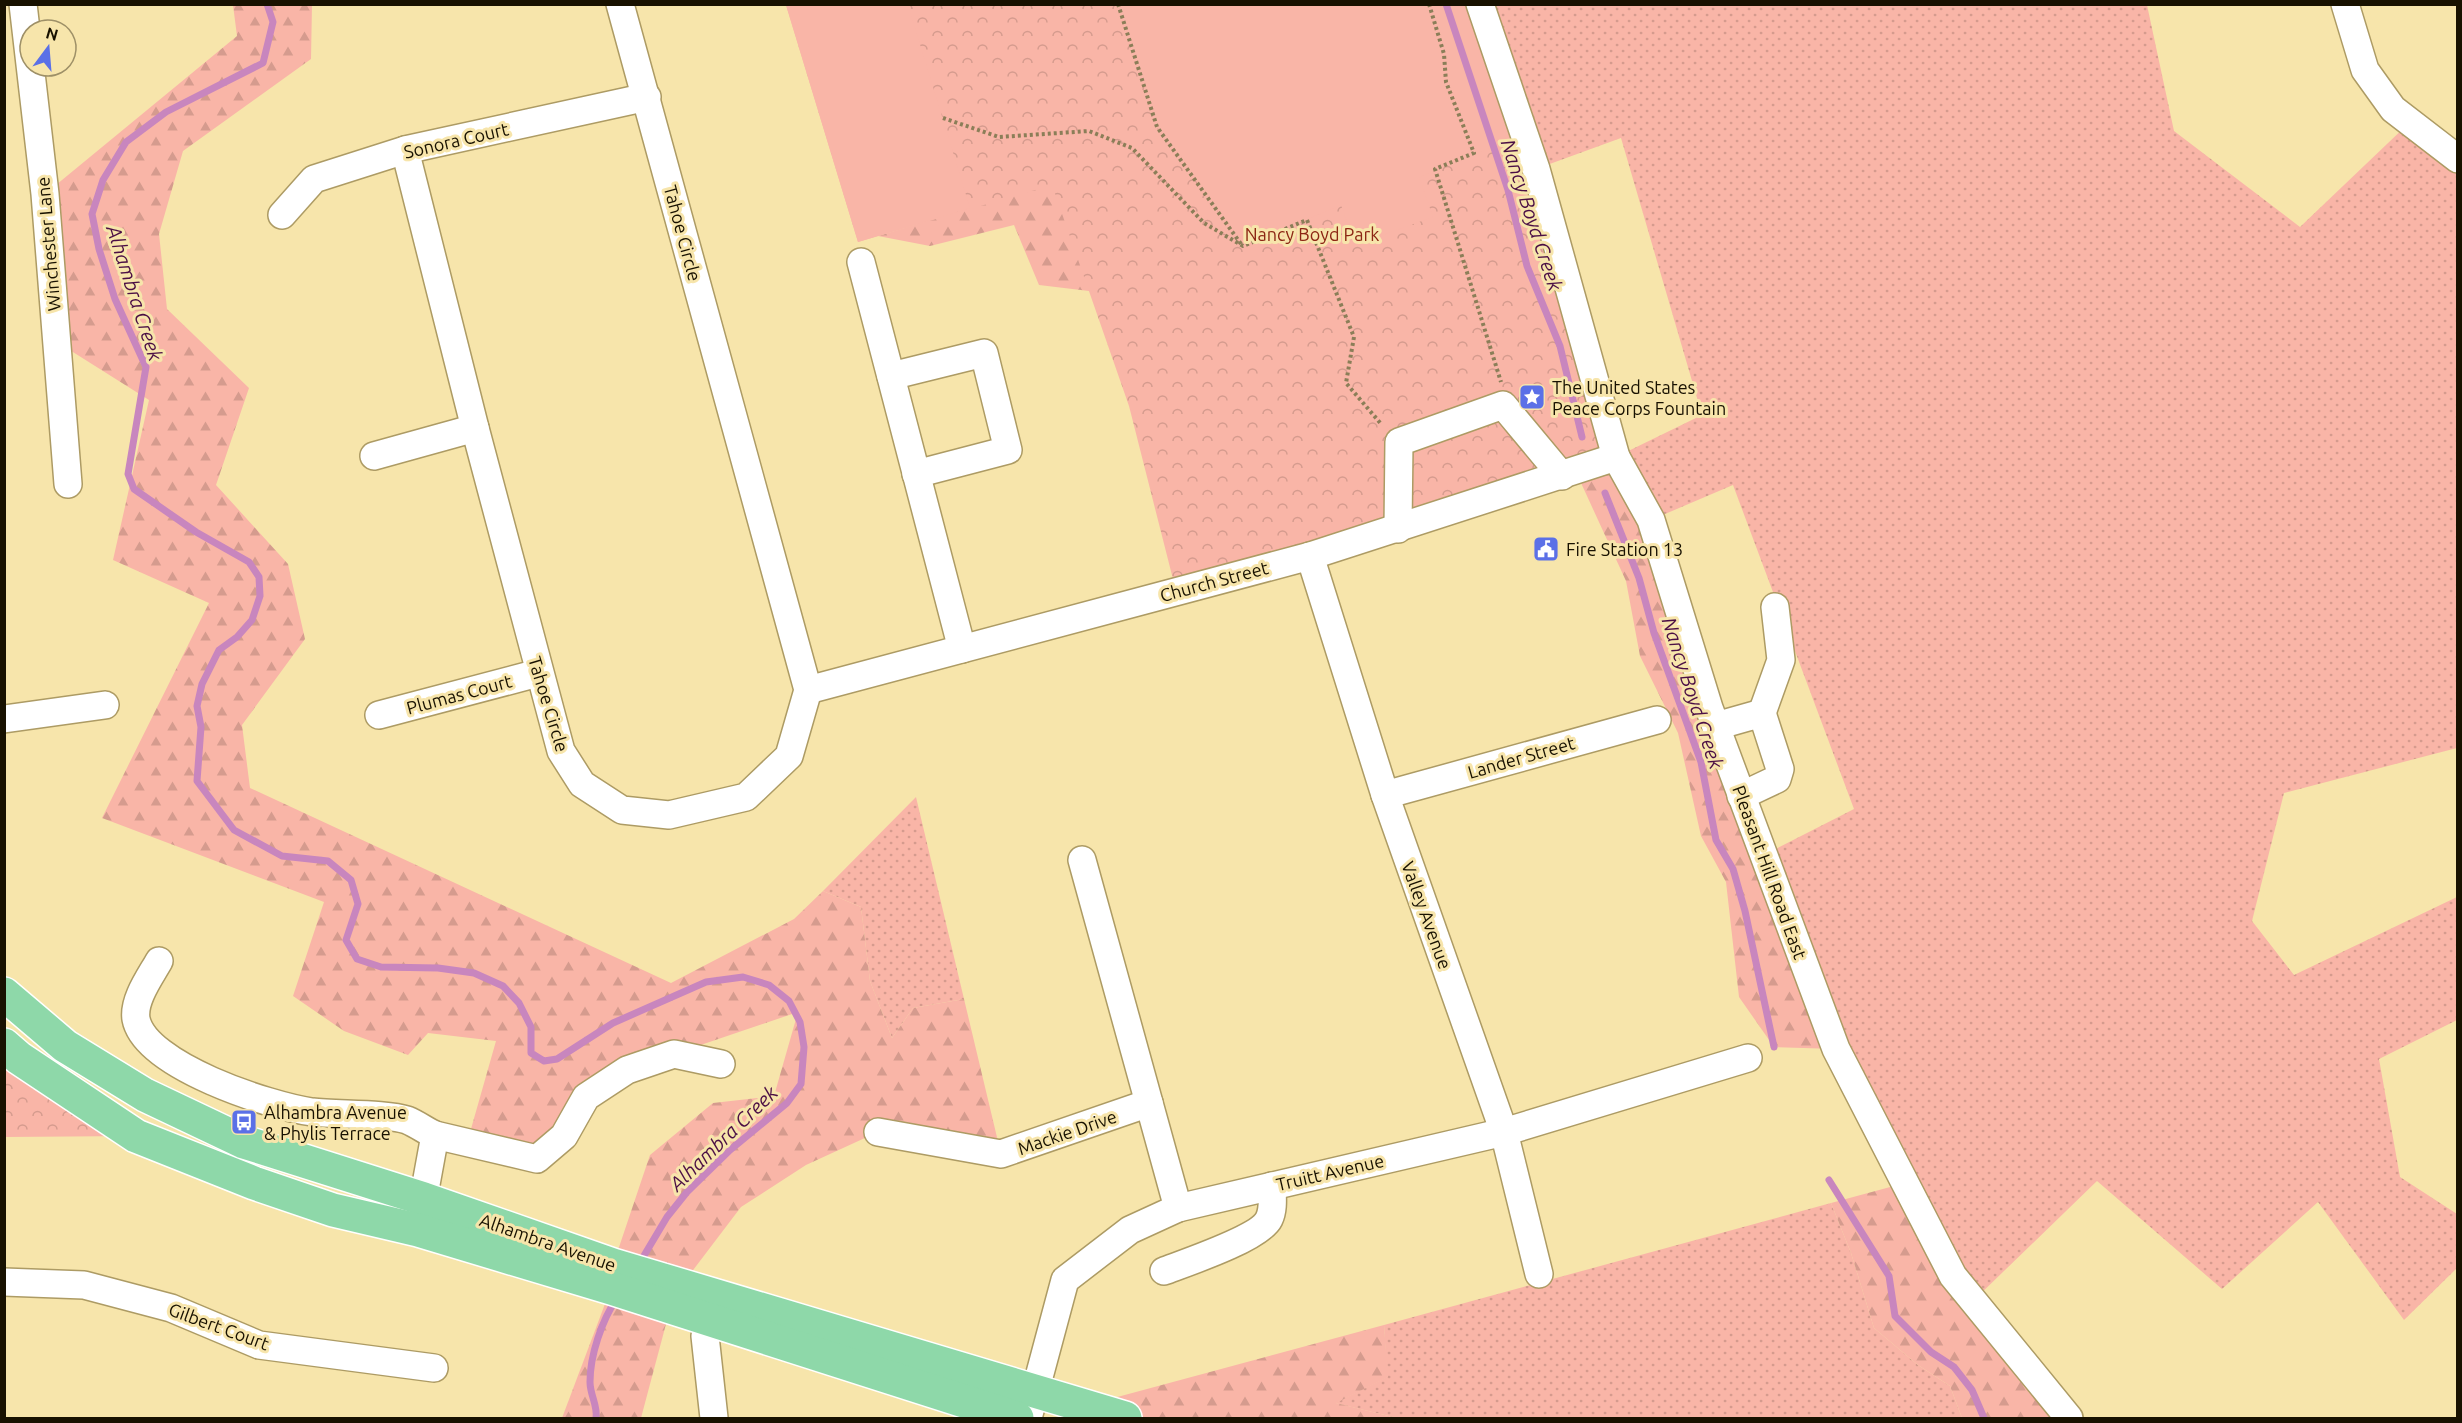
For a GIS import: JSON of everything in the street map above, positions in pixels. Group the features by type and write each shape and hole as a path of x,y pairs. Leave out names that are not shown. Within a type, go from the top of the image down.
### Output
{"main road":[{"name":"Alhambra Avenue","path":"4,994 65,1046 145,1095 244,1142 421,1214 676,1298 1032,1405 1125,1419"},
{"name":"Alhambra Avenue","path":"4,1045 19,1058 136,1136 254,1183 333,1210 421,1214"},
{"name":"Alhambra Avenue","path":"713,1309 1017,1419"}],"street":[{"name":"Winchester Lane","path":"23,4 45,194 69,484"},
{"name":"Tahoe Circle","path":"405,150 538,673 561,751 582,784 622,810 669,815 746,797 789,756 808,690 620,4"},
{"name":"Pleasant Hill Road East","path":"1480,4 1536,169 1616,457 1651,519 1716,726 1836,1049 1953,1276 2069,1419"},
{"path":"2345,4 2365,70 2393,109 2457,159"},
{"name":"Sonora Court","path":"282,214 314,179 405,150 647,97"},
{"path":"861,262 962,649"},
{"path":"891,376 984,353 1008,450 916,474"},
{"path":"1398,528 1399,442 1503,405 1562,476"},
{"path":"374,456 475,428"},
{"name":"Church Street","path":"808,690 1310,556 1616,457"},
{"name":"Valley Avenue","path":"1310,556 1385,795 1504,1132 1539,1274"},
{"path":"1742,796 1777,779 1780,769 1762,713 1781,660 1775,607"},
{"name":"Plumas Court","path":"380,715 538,673"},
{"path":"4,719 105,705"},
{"path":"1716,726 1762,713"},
{"name":"Lander Street","path":"1385,795 1657,720"},
{"path":"1082,860 1178,1208"},
{"path":"159,961 140,994 136,1019 151,1046 194,1074 253,1097 310,1112 406,1120 435,1135 537,1159 564,1136 586,1096 627,1070 674,1054 721,1064"},
{"name":"Truitt Avenue","path":"1032,1405 1065,1280 1130,1230 1178,1208 1504,1132 1748,1058"},
{"name":"Mackie Drive","path":"878,1132 1001,1154 1149,1104"},
{"path":"421,1214 435,1135"},
{"path":"1164,1271 1197,1260 1265,1226 1271,1213 1272,1186"},
{"name":"Gilbert Court","path":"4,1282 84,1285 171,1308 259,1345 434,1368"},
{"path":"713,1309 705,1336 714,1419"}],"path":[{"path":"1118,4 1157,127 1243,246"},
{"path":"1430,4 1444,54 1446,82 1474,153 1436,169 1502,384"},
{"path":"943,118 999,137 1089,131 1132,148 1204,223 1243,246"},
{"path":"1243,246 1307,220 1354,337 1346,382 1384,428"}],"green space":[{"path":"233,5 312,5 311,59 183,151 159,234 167,309 249,388 216,485 288,564 305,639 242,725 250,788 671,983 794,919 823,891 861,907 870,981 892,1038 913,1008 964,999 1001,1154 878,1132 806,1165 741,1207 681,1286 613,1265 650,1155 713,1103 774,1096 798,1012 627,1070 537,1159 467,1143 496,1041 428,1033 408,1055 344,1031 293,996 324,902 102,818 209,603 113,560 149,400 57,342 45,194 237,36"},
{"name":"Nancy Boyd Park","path":"786,5 1484,5 1616,457 1176,591 1129,406 1052,185 858,242"},
{"path":"786,5 908,5 970,208 858,242"},
{"path":"908,5 1593,375 1836,1049 1774,1047 1739,997 1726,882 1701,836 1678,733 1640,656 1626,581 1576,472 1089,291 1039,285 1014,225 930,246 878,236 970,208"},
{"path":"1118,5 1487,5 1525,133 1419,177 1433,217 1355,245 1341,205 1243,246 1157,127"},
{"path":"1482,5 2147,5 2174,131 2300,227 2409,123 2457,159 2457,748 2284,793 2252,921 2294,975 2457,897 2457,1020 2379,1059 2400,1177 2457,1214 2457,1268 2404,1320 2318,1202 2222,1289 2097,1181 1973,1301 1953,1276 1764,855 1854,809 1733,485 1651,520 1616,457 1702,415 1621,138 1536,169"},
{"path":"916,797 964,999 913,1008 892,1038 870,981 861,907 823,891"},
{"path":"4,1045 136,1136 5,1137"},
{"path":"1905,1183 1953,1276 2069,1418 1962,1418 1950,1386 1918,1365 1874,1328 1851,1253 1831,1203"},
{"path":"1831,1203 1851,1253 1874,1328 1918,1365 1950,1386 1962,1418 1397,1418 1335,1403 1387,1377 1384,1325"},
{"path":"611,1288 670,1309 641,1418 562,1418"},
{"path":"1384,1325 1388,1377 1336,1403 1397,1418 1125,1418 1084,1406"}],"waterway":[{"name":"Alhambra Creek","path":"267,4 273,22 263,63 166,112 126,142 103,180 92,214 99,249 115,299 146,367 128,474 134,489 196,532 249,562 259,577 260,596 252,620 237,637 219,650 202,684 197,706 201,727 197,781 234,830 282,856 328,861 351,880 358,904 346,940 357,959 381,967 438,968 474,973 503,986 519,1003 531,1027 531,1053 544,1061 557,1059 613,1023 706,982 743,977 769,985 789,1001 800,1022 804,1047 801,1084 787,1103 730,1150 687,1192 667,1217 639,1264"},
{"name":"Nancy Boyd Creek","path":"1446,4 1508,190 1527,266 1560,346 1582,437"},
{"name":"Nancy Boyd Creek","path":"1605,493 1639,578 1654,633 1701,762 1716,840 1733,869 1745,911 1774,1047"},
{"name":"Nancy Boyd Creek","path":"1829,1180 1889,1276 1895,1316 1931,1352 1954,1367 1972,1390 1984,1418"},
{"name":"Alhambra Creek","path":"596,1418 590,1382 592,1361 602,1327 617,1298"}],"place":[{"name":"The United States Peace Corps Fountain","path":"1532,397"},
{"name":"Fire Station 13","path":"1546,549"},
{"name":"Alhambra Avenue & Phylis Terrace","path":"244,1122"}]}
